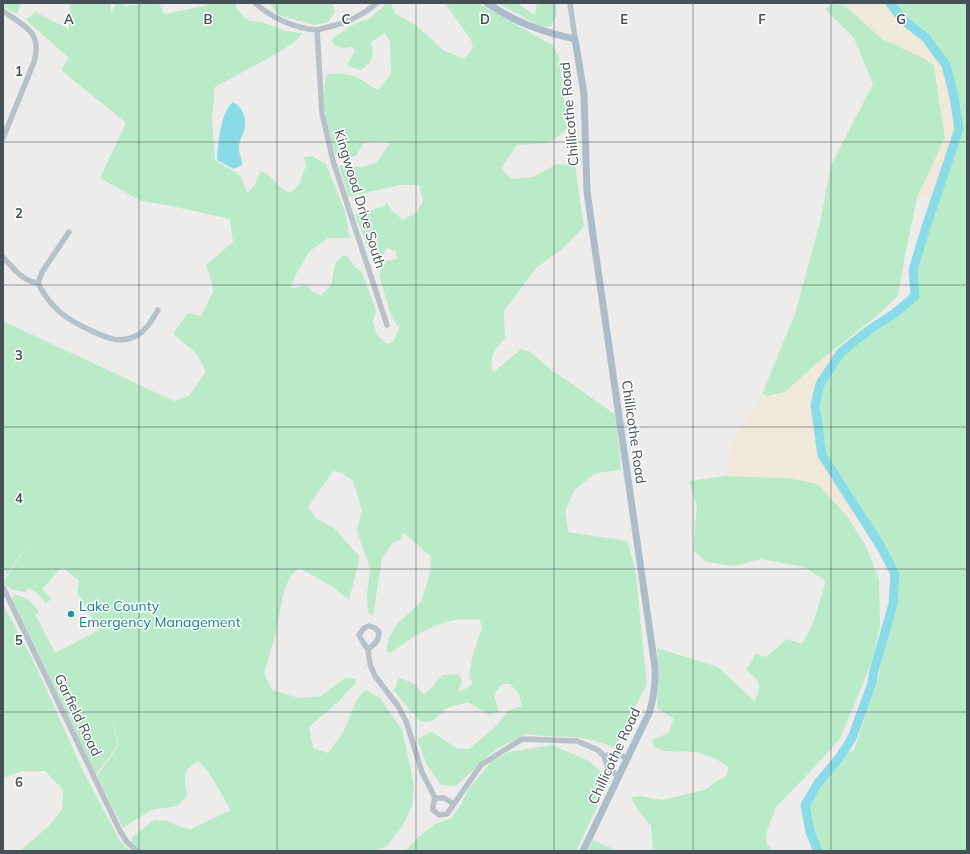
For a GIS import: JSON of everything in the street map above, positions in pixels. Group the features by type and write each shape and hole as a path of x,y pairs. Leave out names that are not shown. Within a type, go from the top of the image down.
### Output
{"main road":[{"path":"487,3 532,28 575,39"},
{"name":"Chillicothe Road","path":"575,39 584,94 587,191 656,685 650,711 583,851"}],"street":[{"path":"254,3 284,22 317,30 354,19 377,3"},
{"name":"Chillicothe Road","path":"570,3 575,39"},
{"path":"3,11 31,31 36,40 37,52 3,138"},
{"name":"Kingwood Drive South","path":"317,30 322,113 333,161 387,325"},
{"path":"69,232 42,272 38,283 50,303 65,317 74,323 110,340 127,339 140,334 150,323 158,310"},
{"path":"3,257 23,277 29,281 38,283"},
{"name":"Garfield Road","path":"3,587 120,831 127,842 136,851"},
{"path":"368,649 370,664 375,676 398,706 406,721 422,772 435,798 433,805 434,810 439,815 447,814 481,765 522,739 577,741 598,750 604,756 608,768 619,777"},
{"path":"604,756 616,754 628,758"},
{"path":"435,798 444,798 454,804"}],"green space":[{"path":"3,3 21,3 17,14 3,7"},
{"path":"70,3 110,3 111,13 117,3 125,3 123,6 140,5 141,3 159,3 164,14 205,6 208,3 237,3 236,8 250,21 262,22 286,31 302,33 296,41 276,54 215,87 212,118 215,160 241,176 247,193 254,186 261,171 290,193 298,186 306,166 304,157 312,156 326,164 346,214 349,235 351,238 328,238 309,252 295,276 291,288 306,286 313,292 321,295 331,286 335,264 343,255 348,257 354,266 362,273 376,311 373,322 376,334 387,344 393,342 399,328 389,309 379,275 386,261 397,259 396,252 387,248 381,258 373,260 355,215 382,207 387,203 392,211 403,220 417,212 423,201 419,185 400,185 348,197 339,165 363,167 377,162 390,143 380,141 364,143 356,156 344,159 335,155 324,104 327,74 353,76 378,90 391,74 390,42 385,33 371,42 373,53 370,63 361,70 347,66 355,50 352,47 343,48 334,45 332,39 350,26 370,18 387,3 391,3 395,13 417,26 443,50 464,59 473,48 471,40 445,3 478,3 552,45 559,56 567,129 550,143 517,145 501,168 511,179 533,177 557,164 575,165 584,227 561,250 536,268 504,311 505,338 494,352 492,359 492,370 494,372 521,349 529,351 549,368 616,415 621,470 596,473 575,489 565,511 568,532 627,541 635,567 647,684 617,743 625,749 620,750 589,739 526,734 496,749 456,786 441,785 427,765 417,739 432,732 458,749 469,749 496,726 509,710 522,706 519,694 510,684 502,684 494,695 499,712 490,715 468,702 447,708 432,721 426,722 420,721 401,700 394,690 399,678 413,683 424,694 432,688 442,675 459,674 462,681 458,692 467,688 473,683 469,678 472,657 482,628 480,620 467,619 443,623 421,633 391,653 386,651 389,638 396,625 421,602 430,573 431,557 403,532 400,540 393,542 382,558 373,616 368,612 367,595 370,568 357,531 362,510 353,481 342,473 333,471 308,507 317,519 334,528 359,556 349,600 333,587 300,568 294,573 289,580 283,595 276,634 264,673 272,690 299,698 321,696 345,678 355,679 356,683 338,702 309,727 313,748 328,753 344,729 358,698 366,690 380,698 402,730 411,770 414,787 412,806 403,825 387,846 374,851 140,851 133,844 131,838 154,820 167,821 180,827 191,829 231,810 207,770 198,761 186,770 186,798 177,806 151,810 123,828 97,776 119,745 111,715 118,745 96,775 12,599 14,595 22,597 31,602 36,608 39,612 35,614 55,653 99,630 77,592 79,581 62,567 42,589 52,599 45,603 38,594 31,589 28,588 26,592 11,589 3,582 31,540 7,574 3,568 3,321 174,401 189,396 206,371 196,353 173,334 188,313 201,316 213,292 212,283 206,265 233,242 230,219 167,205 141,201 100,178 126,123 61,70 69,58 26,20 35,12 69,29"},
{"path":"270,3 332,3 335,11 328,22 314,25 278,15"},
{"path":"497,3 517,3 535,15 537,3 556,3 557,14 551,26 542,27"},
{"path":"890,3 967,3 967,851 818,851 810,832 805,805 818,783 839,758 854,750 879,676 883,640 893,604 895,574 881,547 822,455 815,405 820,384 841,352 869,330 895,313 914,296 914,270 926,227 959,129 954,97 946,65 926,38 902,19"},
{"path":"833,4 847,6 899,47 920,56 934,65 945,138 917,198 898,296 873,319 816,364 785,392 768,396 762,394 795,314 820,222 831,165 873,84 854,38 825,9"},
{"path":"725,476 789,478 818,484 847,516 866,546 879,579 880,626 873,659 840,739 776,807 767,831 766,843 773,851 653,851 651,826 638,810 631,797 640,796 662,800 704,790 727,775 728,767 716,759 698,752 666,751 654,747 652,740 668,733 674,719 657,708 659,672 657,648 718,667 754,701 759,691 759,684 757,680 746,670 756,654 766,657 787,639 802,644 813,623 826,581 804,567 761,559 734,566 706,562 693,550 697,507 689,481"},
{"path":"3,604 34,662 83,771 120,841 130,851 19,851 48,827 62,810 63,790 45,771 22,771 3,778"},
{"path":"552,745 589,761 610,780 576,851 405,851 423,833 437,823 450,819 458,809 470,787 491,762 509,752"},
{"path":"593,840 618,851 588,851"}],"sand":[{"path":"843,3 890,3 902,19 926,38 946,65 959,129 937,195 917,198 945,138 934,65 920,56 882,39"},
{"path":"834,350 841,352 820,384 815,405 822,455 861,515 852,523 818,484 789,478 725,476 737,433 754,409 762,394 768,396 785,392"}],"water":[{"path":"233,102 241,109 245,119 245,129 239,145 242,165 234,169 217,160 222,121"}],"waterway":[{"path":"818,851 810,832 805,805 818,783 839,758 852,738 872,683 893,604 895,574 881,547 822,455 815,405 820,384 841,352 869,330 895,313 915,296 913,270 959,129 954,97 946,65 926,38 902,19 890,3"}],"place":[{"name":"Lake County Emergency Management","path":"71,614"}]}
